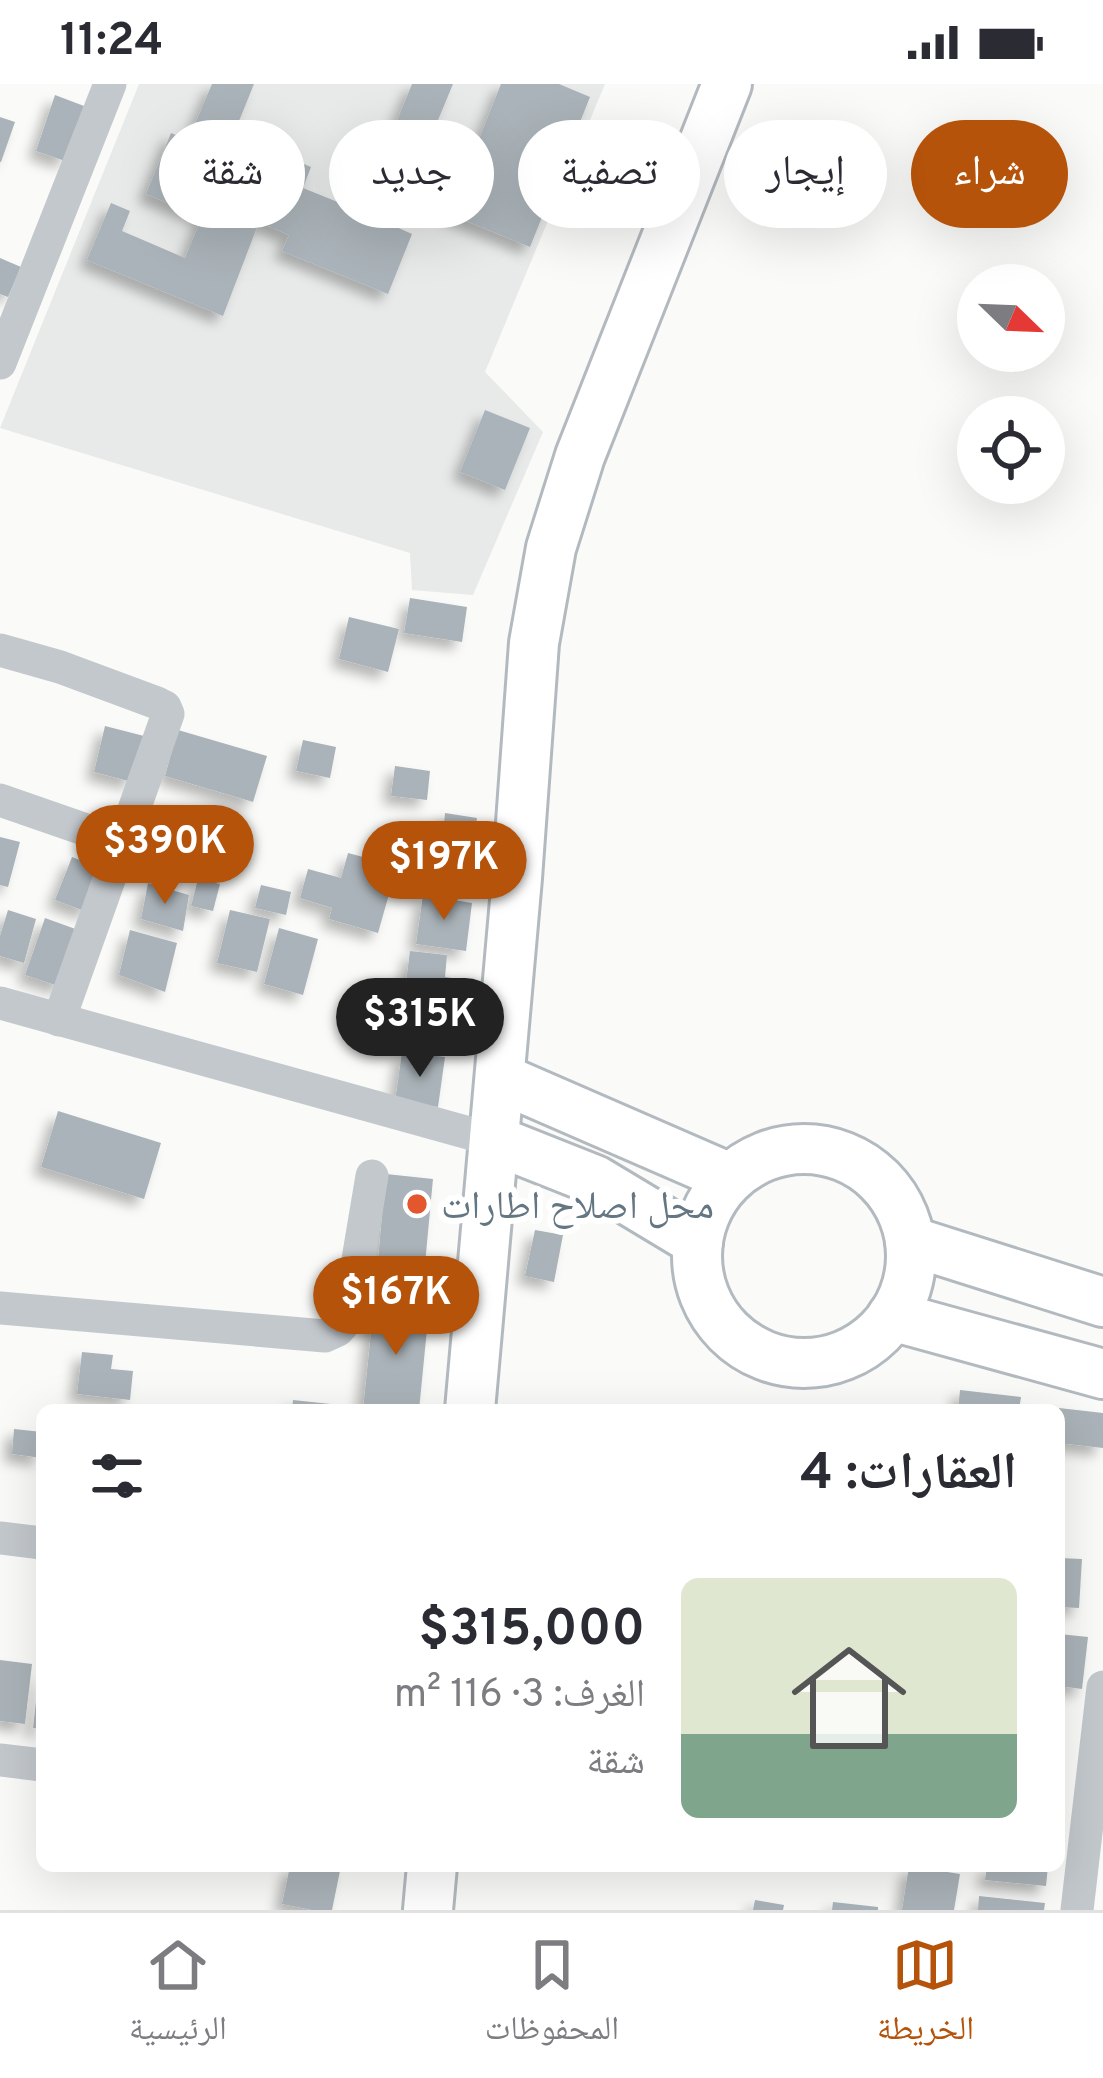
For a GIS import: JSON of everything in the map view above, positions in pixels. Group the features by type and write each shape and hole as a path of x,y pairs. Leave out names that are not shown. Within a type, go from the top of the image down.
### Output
{"street":[{"path":"0,363 110,84"},
{"path":"471,1404 534,644 550,548 580,456 727,84"},
{"path":"0,650 60,667 165,707 168,714 59,1020"},
{"path":"0,800 121,842"},
{"path":"0,1003 494,1140 595,1180 698,1242"},
{"path":"500,1078 730,1178"},
{"path":"790,1150 823,1150 855,1162 881,1182 900,1209 910,1241 904,1293 892,1316 871,1340 843,1356 812,1363 780,1361 751,1350 726,1330 707,1304 698,1274 698,1242 708,1208 730,1178 758,1159 790,1150"},
{"path":"0,1308 325,1336 348,1319 372,1176"},
{"path":"910,1241 1103,1302"},
{"path":"892,1316 1103,1374"},
{"path":"0,1538 36,1542"},
{"path":"1077,1910 1103,1687"},
{"path":"0,1760 36,1764"},
{"path":"428,1910 431,1872"}],"shaded area":[{"path":"139,84 605,84 590,120 518,120 518,228 545,228 485,372 543,432 473,595 412,590 410,553 0,428"}],"building":[{"path":"212,84 254,84 239,120 197,120"},
{"path":"412,84 453,84 438,120 397,120"},
{"path":"501,84 559,84 590,97 581,120 518,120 518,228 538,228 530,247 483,228 494,228 494,120 487,120"},
{"path":"55,95 84,106 65,161 36,151"},
{"path":"0,117 15,122 1,162 0,162"},
{"path":"159,162 159,199 146,194"},
{"path":"305,189 329,198 329,228 398,228 412,234 388,294 282,251 289,235 273,228 305,228"},
{"path":"111,203 130,211 122,231 185,258 197,228 257,228 223,316 87,260"},
{"path":"0,258 21,267 8,297 0,294"},
{"path":"485,410 530,428 505,490 460,472"},
{"path":"410,598 467,607 462,642 404,633"},
{"path":"349,617 399,629 388,672 339,659"},
{"path":"105,726 144,736 132,782 94,772"},
{"path":"178,730 267,756 253,802 165,776"},
{"path":"303,740 336,747 330,778 296,771"},
{"path":"395,766 430,771 427,800 391,796"},
{"path":"445,813 477,818 466,884 413,875 422,821 444,824"},
{"path":"0,837 20,842 8,887 0,885"},
{"path":"348,853 397,866 378,933 329,919 332,908 300,898 308,869 341,878"},
{"path":"72,857 103,869 87,912 55,900"},
{"path":"198,879 220,884 213,911 191,906"},
{"path":"148,883 189,895 183,931 141,919"},
{"path":"261,885 291,892 286,915 255,908"},
{"path":"423,895 472,903 466,951 416,944"},
{"path":"8,910 36,919 24,963 0,956"},
{"path":"230,910 270,919 257,972 217,963"},
{"path":"45,918 81,931 61,987 25,975"},
{"path":"279,928 318,939 303,995 264,984"},
{"path":"130,930 177,943 165,992 119,975"},
{"path":"410,951 447,955 445,977 459,979 457,997 405,990"},
{"path":"405,998 459,1005 456,1034 401,1027"},
{"path":"402,1052 445,1057 438,1107 395,1102"},
{"path":"58,1111 161,1143 144,1199 41,1167"},
{"path":"386,1174 433,1179 422,1296 375,1292"},
{"path":"535,1230 563,1235 554,1282 525,1276"},
{"path":"374,1304 429,1309 420,1404 364,1404"},
{"path":"82,1352 113,1355 111,1369 133,1371 130,1400 77,1394"},
{"path":"960,1390 1021,1397 1020,1404 959,1404"},
{"path":"1065,1409 1103,1413 1103,1448 1065,1444"},
{"path":"14,1429 36,1431 36,1457 12,1454"},
{"path":"1065,1558 1082,1559 1079,1608 1065,1607"},
{"path":"1065,1635 1088,1637 1082,1689 1065,1687"},
{"path":"0,1660 32,1664 25,1724 0,1721"},
{"path":"289,1872 340,1872 332,1910 282,1904"},
{"path":"908,1872 960,1874 954,1910 902,1910"},
{"path":"986,1872 1047,1872 1046,1886 985,1880"},
{"path":"979,1896 1045,1903 1044,1910 978,1910"},
{"path":"755,1900 784,1905 783,1910 753,1910"},
{"path":"833,1902 878,1907 878,1910 832,1910"}],"place":[{"name":"محل اصلاح اطارات","path":"417,1204"}]}
